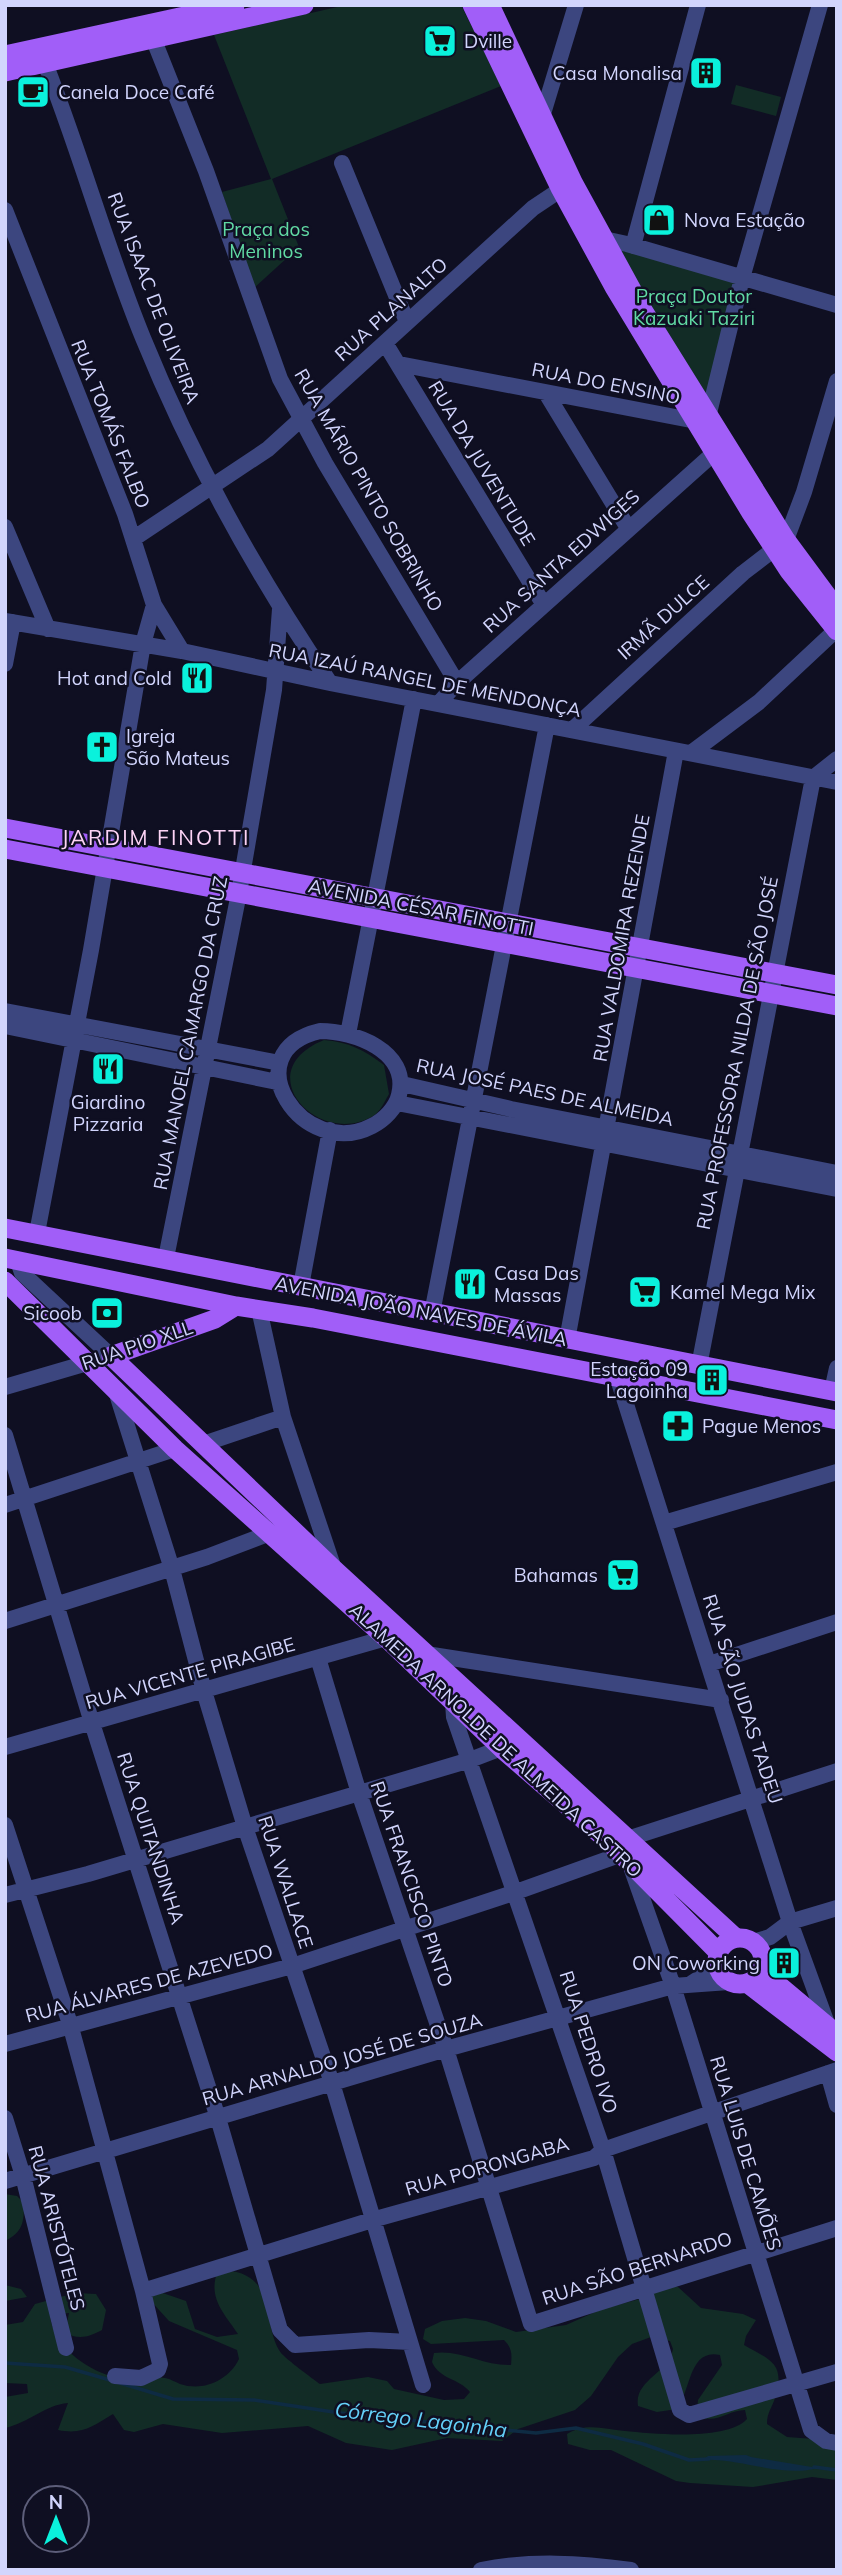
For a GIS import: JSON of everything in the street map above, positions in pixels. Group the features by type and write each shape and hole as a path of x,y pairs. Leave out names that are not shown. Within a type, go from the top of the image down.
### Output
{"main road":[{"path":"5,72 42,56 235,5"},
{"path":"5,54 42,56 153,38 304,5"},
{"path":"472,5 597,243 643,310 703,417 836,630"},
{"path":"490,5 542,117 567,185"},
{"path":"703,417 714,453 780,544 837,609"},
{"name":"AVENIDA CÉSAR FINOTTI","path":"5,828 108,846 372,918 837,1006"},
{"name":"AVENIDA CÉSAR FINOTTI","path":"5,849 105,867 376,897 509,925 641,947 837,985"},
{"name":"AVENIDA JOÃO NAVES DE ÁVILA","path":"5,1228 835,1392"},
{"name":"AVENIDA JOÃO NAVES DE ÁVILA","path":"12,1259 236,1306 837,1420"},
{"path":"236,1306 237,1275"},
{"name":"ALAMEDA ARNOLDE DE ALMEIDA CASTRO","path":"5,1280 91,1362 116,1391 176,1449 268,1534 386,1638 459,1696 626,1852 744,1958 833,2032"},
{"name":"RUA PIO XLL","path":"111,1356 215,1319 236,1306"},
{"name":"ALAMEDA ARNOLDE DE ALMEIDA CASTRO","path":"111,1356 426,1654 459,1696"},
{"name":"ALAMEDA ARNOLDE DE ALMEIDA CASTRO","path":"744,1958 837,2052"}],"street":[{"path":"542,117 576,5"},
{"path":"633,246 698,5"},
{"path":"703,417 820,5"},
{"name":"RUA MÁRIO PINTO SOBRINHO","path":"153,38 224,220 269,354 301,421 457,683"},
{"name":"RUA ISAAC DE OLIVEIRA","path":"42,56 141,335 210,487 280,609 330,683"},
{"path":"342,163 407,322"},
{"name":"RUA PLANALTO","path":"133,538 268,449 533,208 567,185"},
{"name":"RUA TOMÁS FALBO","path":"5,210 133,538 153,605 182,651"},
{"path":"597,243 633,246 837,305"},
{"name":"RUA DA JUVENTUDE","path":"385,342 544,605"},
{"name":"RUA DO ENSINO","path":"399,364 546,393 703,417"},
{"path":"780,544 804,492 837,381"},
{"path":"546,393 628,528"},
{"name":"RUA SANTA EDWIGES","path":"439,704 457,683 714,453"},
{"path":"5,527 48,629"},
{"name":"IRMÃ DULCE","path":"572,730 635,669 780,544"},
{"path":"37,1233 153,605"},
{"name":"RUA MANOEL CAMARGO DA CRUZ","path":"166,1258 241,883 274,690 280,609"},
{"path":"5,664 9,621"},
{"name":"RUA IZAÚ RANGEL DE MENDONÇA","path":"9,621 182,651 330,683 837,782"},
{"path":"683,752 759,702 836,630"},
{"path":"348,1034 414,699"},
{"path":"432,1313 547,726"},
{"name":"RUA VALDOMIRA REZENDE","path":"567,1340 641,947 683,752"},
{"path":"813,778 837,759"},
{"name":"RUA PROFESSORA NILDA DE SÃO JOSÉ","path":"699,1366 813,778"},
{"path":"5,1011 75,1033"},
{"path":"5,1026 75,1033 206,1058 280,1063 277,1082 296,1115 330,1130 356,1132 372,1126 386,1116 397,1102 402,1084"},
{"name":"RUA JOSÉ PAES DE ALMEIDA","path":"280,1063 285,1053 305,1034 320,1031 348,1034 387,1054 402,1084 472,1109"},
{"path":"206,1058 277,1082"},
{"name":"RUA JOSÉ PAES DE ALMEIDA","path":"397,1102 472,1109 737,1161 837,1189"},
{"path":"301,1286 330,1130"},
{"name":"RUA JOSÉ PAES DE ALMEIDA","path":"737,1161 837,1172"},
{"name":"ALAMEDA ARNOLDE DE ALMEIDA CASTRO","path":"12,1259 22,1273 111,1356"},
{"path":"259,1309 284,1417 334,1569"},
{"name":"RUA PIO XLL","path":"5,1387 111,1356"},
{"path":"835,1392 837,1368"},
{"name":"RUA SÃO JUDAS TADEU","path":"618,1379 790,1922 833,2032"},
{"name":"RUA WALLACE","path":"116,1391 172,1569 204,1691 246,1827 332,2083 423,2385"},
{"path":"203,1444 284,1417"},
{"name":"RUA QUITANDINHA","path":"5,1435 92,1723 218,2118 280,2330 291,2344 340,2344 369,2340 410,2342"},
{"path":"5,1505 176,1449"},
{"path":"664,1523 837,1472"},
{"path":"5,1621 172,1569 291,1527"},
{"path":"709,1664 837,1622"},
{"name":"RUA VICENTE PIRAGIBE","path":"5,1747 386,1638"},
{"path":"426,1654 721,1700"},
{"name":"RUA FRANCISCO PINTO","path":"318,1658 359,1793 446,2049 531,2324"},
{"name":"RUA PEDRO IVO","path":"459,1696 454,1717 560,2018 684,2415 798,2384"},
{"path":"5,1895 136,1860 470,1760 510,1744"},
{"name":"RUA ÁLVARES DE AZEVEDO","path":"5,2044 70,2024 292,1966 404,1930 626,1852 753,1799 837,1771"},
{"path":"5,1825 70,2024 143,2291 159,2367 141,2378 115,2376"},
{"name":"RUA LUIS DE CAMÕES","path":"626,1852 673,1986 811,2430 826,2441 837,2442"},
{"path":"790,1922 837,1909"},
{"name":"RUA ARNALDO JOSÉ DE SOUZA","path":"5,2181 446,2049 692,1983 744,1958 790,1922"},
{"path":"832,2071 837,2105"},
{"name":"RUA PORONGABA","path":"143,2291 372,2220 594,2158 603,2150 832,2071"},
{"name":"RUA ARISTÓTELES","path":"5,2118 23,2176 66,2348"},
{"name":"RUA SÃO BERNARDO","path":"531,2324 837,2228"},
{"path":"798,2384 837,2372"},
{"path":"481,2570 513,2564 576,2562 631,2570"}],"green space":[{"name":"Praça dos Meninos","path":"346,5 461,5 501,86 272,179 299,247 254,288 222,192 271,179 214,35"},
{"path":"736,85 781,97 776,116 731,104"},
{"name":"Praça Doutor Kazuaki Taziri","path":"605,237 742,278 710,412"},
{"path":"324,1040 356,1048 384,1065 389,1094 373,1116 352,1123 331,1122 313,1115 299,1102 291,1086 291,1070 302,1054"},
{"path":"5,2194 17,2196 24,2203 24,2216 16,2234 5,2241"},
{"path":"218,2270 238,2272 251,2279 260,2289 281,2353 320,2384 368,2377 387,2381 394,2389 444,2400 464,2399 470,2392 435,2368 432,2362 434,2353 453,2353 511,2365 511,2351 504,2340 431,2344 423,2339 425,2329 442,2321 465,2318 486,2321 516,2332 566,2325 602,2309 640,2299 667,2287 678,2287 701,2308 743,2314 756,2320 744,2345 768,2359 777,2370 778,2377 767,2424 787,2437 814,2439 837,2448 837,2480 812,2477 753,2487 690,2483 676,2481 611,2450 590,2450 568,2444 567,2434 581,2428 689,2434 724,2431 747,2419 745,2410 708,2419 702,2418 697,2410 698,2400 722,2365 720,2355 702,2358 696,2364 677,2409 657,2412 638,2406 641,2390 665,2365 673,2349 670,2341 651,2337 632,2344 618,2357 591,2396 575,2410 518,2429 502,2441 447,2438 392,2450 346,2443 308,2426 222,2433 163,2424 134,2432 124,2430 113,2414 81,2430 58,2430 68,2403 52,2407 5,2428 5,2397 28,2393 27,2384 5,2383 5,2325 23,2322 35,2304 75,2293 96,2294 106,2310 102,2330 84,2337 65,2333 69,2313 50,2315 52,2326 63,2345 91,2368 118,2377 165,2378 189,2386 206,2385 229,2373 239,2359 237,2350 169,2321 150,2300 154,2290 186,2301 195,2329 217,2337 238,2334 216,2297 215,2280"},
{"path":"5,2285 21,2289 27,2297 5,2301"}],"water":[{"path":"746,2455 818,2468 790,2471 703,2460 708,2456"}],"waterway":[{"name":"Córrego Lagoinha","path":"5,2363 65,2367 110,2380"},
{"name":"Córrego Lagoinha","path":"120,2383 173,2399 254,2400 340,2413 536,2433 576,2428 643,2444 689,2460 709,2459"},
{"name":"Córrego Lagoinha","path":"814,2467 837,2470"}],"place":[{"name":"Dville","path":"440,41"},
{"name":"Casa Monalisa","path":"706,73"},
{"name":"Canela Doce Café","path":"33,92"},
{"name":"Nova Estação","path":"659,220"},
{"name":"Hot and Cold","path":"197,678"},
{"name":"Igreja São Mateus","path":"102,747"},
{"name":"Giardino Pizzaria","path":"108,1069"},
{"name":"Casa Das Massas","path":"470,1284"},
{"name":"Kamel Mega Mix","path":"645,1292"},
{"name":"Sicoob","path":"107,1313"},
{"name":"Estação 09 Lagoinha","path":"712,1380"},
{"name":"Pague Menos","path":"678,1426"},
{"name":"Bahamas","path":"623,1575"},
{"name":"ON Coworking","path":"784,1963"}],"district":[{"name":"JARDIM FINOTTI","path":"156,837"}]}
